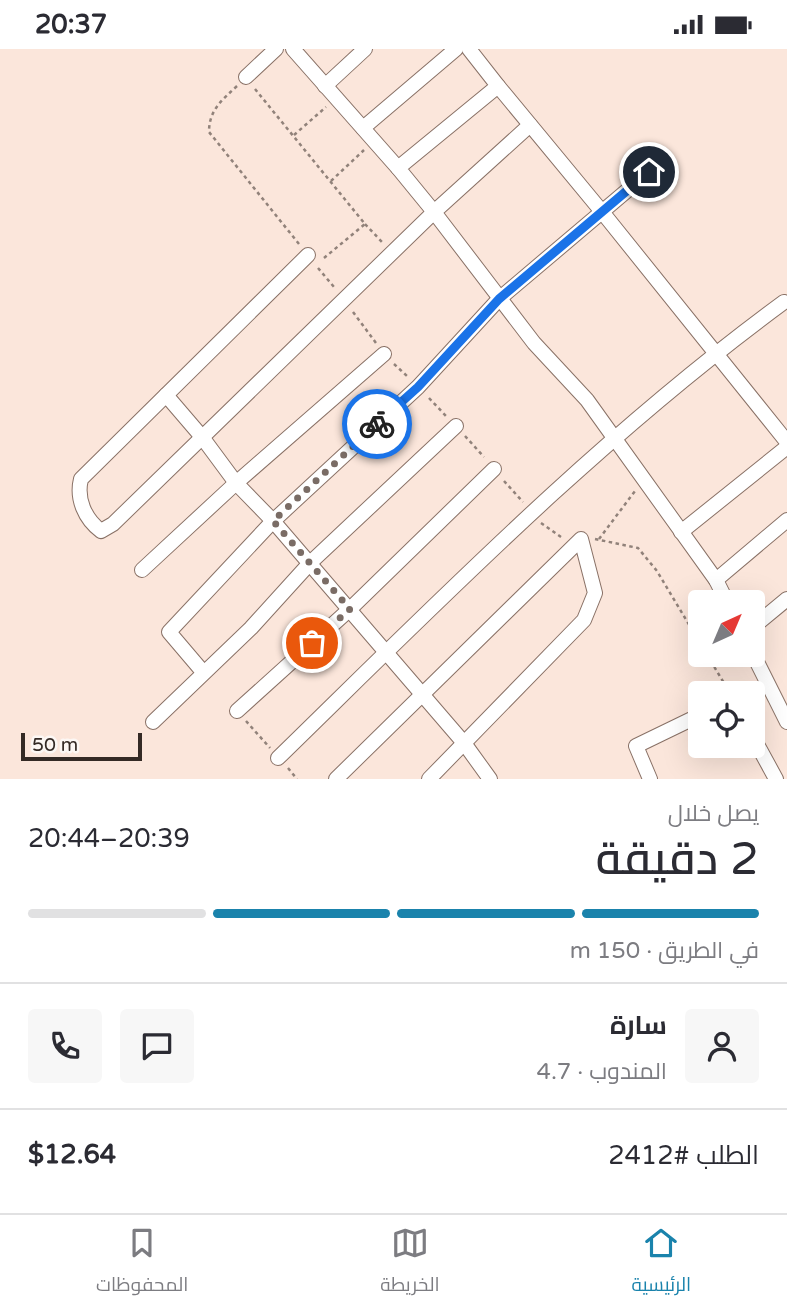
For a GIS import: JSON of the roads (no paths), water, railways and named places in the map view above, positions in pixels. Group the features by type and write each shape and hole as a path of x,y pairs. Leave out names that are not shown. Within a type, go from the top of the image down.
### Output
{"street":[{"path":"246,77 276,49"},
{"path":"293,49 398,168 534,343 587,400 721,590"},
{"path":"325,86 365,49"},
{"path":"363,128 456,49"},
{"path":"469,49 604,213 787,445 681,532"},
{"path":"398,168 498,86"},
{"path":"308,255 80,479 81,504 91,524 105,531 434,212 530,125"},
{"path":"203,672 169,632 273,521 418,387 499,299 604,213 649,172"},
{"path":"278,758 531,513 614,438 715,353 784,302"},
{"path":"142,570 236,483 384,354"},
{"path":"166,395 236,483 310,563 464,743 490,779"},
{"path":"153,722 251,628 310,563 456,426"},
{"path":"237,711 350,609 494,469"},
{"path":"716,580 787,520"},
{"path":"336,779 581,539 595,593 584,620 429,779"},
{"path":"765,617 787,599"},
{"path":"760,667 787,722"},
{"path":"650,779 636,746 688,721"},
{"path":"765,758 776,779"}]}
